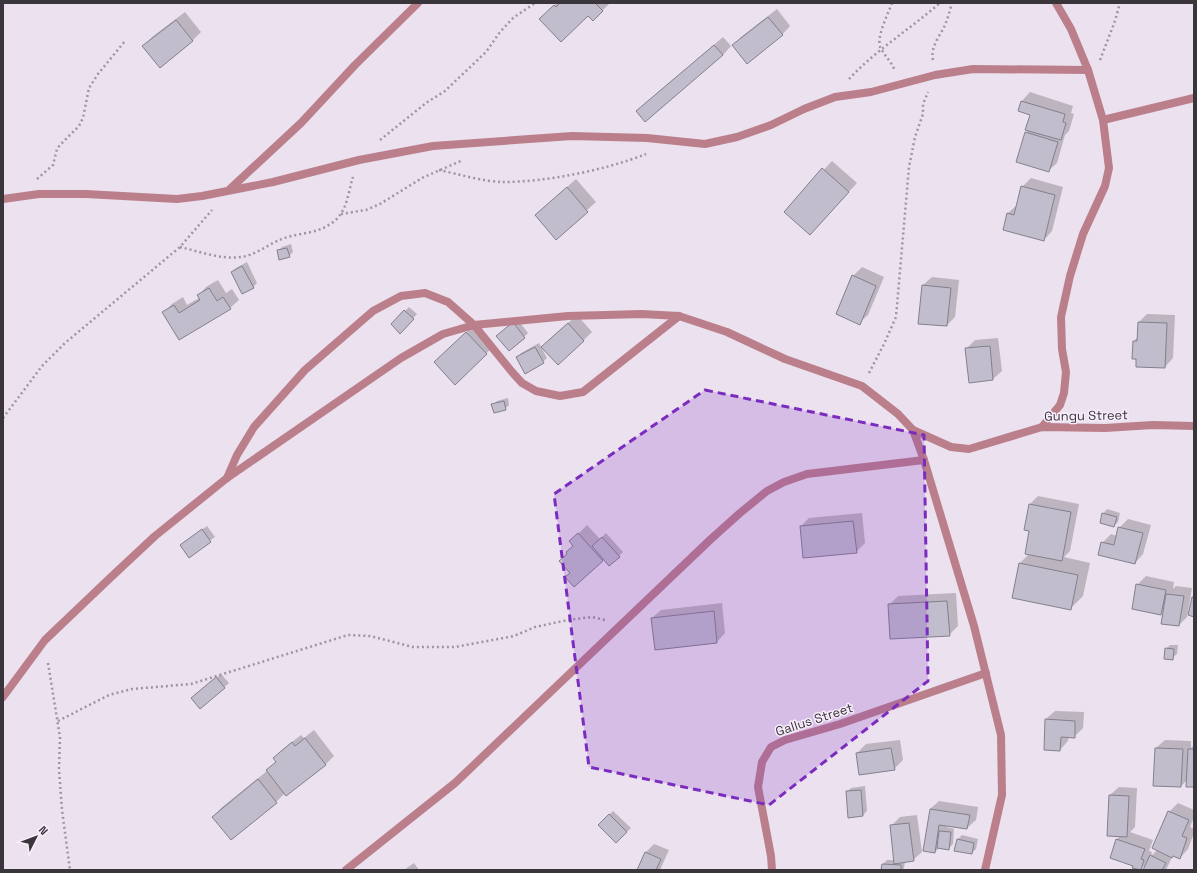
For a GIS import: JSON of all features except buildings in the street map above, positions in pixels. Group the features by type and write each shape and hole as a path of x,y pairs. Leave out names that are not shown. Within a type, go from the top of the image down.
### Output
{"street":[{"path":"229,190 301,123 355,65 418,3"},
{"path":"1042,427 1060,405 1064,393 1066,372 1062,349 1061,317 1070,276 1083,234 1105,186 1109,168 1103,120 1088,70 1071,29 1056,3"},
{"path":"3,199 39,194 86,194 177,199 202,196 273,182 359,160 433,146 572,136 647,138 705,144 738,137 771,125 804,109 835,97 871,92 934,75 973,69 1088,70"},
{"path":"1103,120 1194,98"},
{"path":"227,478 237,455 254,428 305,370 373,311 401,296 426,293 448,302 474,325 522,383 536,391 560,396 583,392 679,316"},
{"path":"3,697 45,640 155,536 227,478 401,358 442,334 474,325 568,316 642,314 679,316 726,332 785,359 862,386 898,414 913,430 924,460 974,626 1001,735 1002,794 985,870"},
{"name":"Gungu Street","path":"913,430 950,447 968,449 1042,427 1105,428 1154,425 1194,426"},
{"path":"346,870 455,783 740,512 767,491 784,482 807,474 924,460"},
{"name":"Gallus Street","path":"772,870 772,856 758,787 762,762 771,747 786,740 840,724 986,673"}],"path":[{"path":"180,247 224,257 241,258 284,238 321,229 333,222 340,214 347,201 359,160 404,119 445,91 486,52 500,32 513,18 535,3"},
{"path":"892,3 884,22 879,41 881,49 895,70 895,86"},
{"path":"835,97 858,70 881,49 920,21 940,3"},
{"path":"862,386 896,317 909,167 915,137 923,114 923,104 934,75 932,56 933,50 946,23 952,3"},
{"path":"1091,81 1115,22 1120,3"},
{"path":"34,181 48,171 53,165 60,145 79,126 84,118 89,88 98,74 125,41"},
{"path":"439,170 501,182 533,180 614,165 651,152"},
{"path":"340,214 366,210 380,204 409,185 464,159"},
{"path":"3,418 42,366 65,343 180,247 229,190"},
{"path":"58,721 109,695 132,689 191,684 348,635 370,636 413,647 455,646 514,636 535,627 568,620 592,618 623,623"},
{"path":"45,640 60,737 59,769 62,810 70,870"}],"highlighted area":[{"path":"705,390 924,435 928,681 769,805 589,767 554,494"}]}
